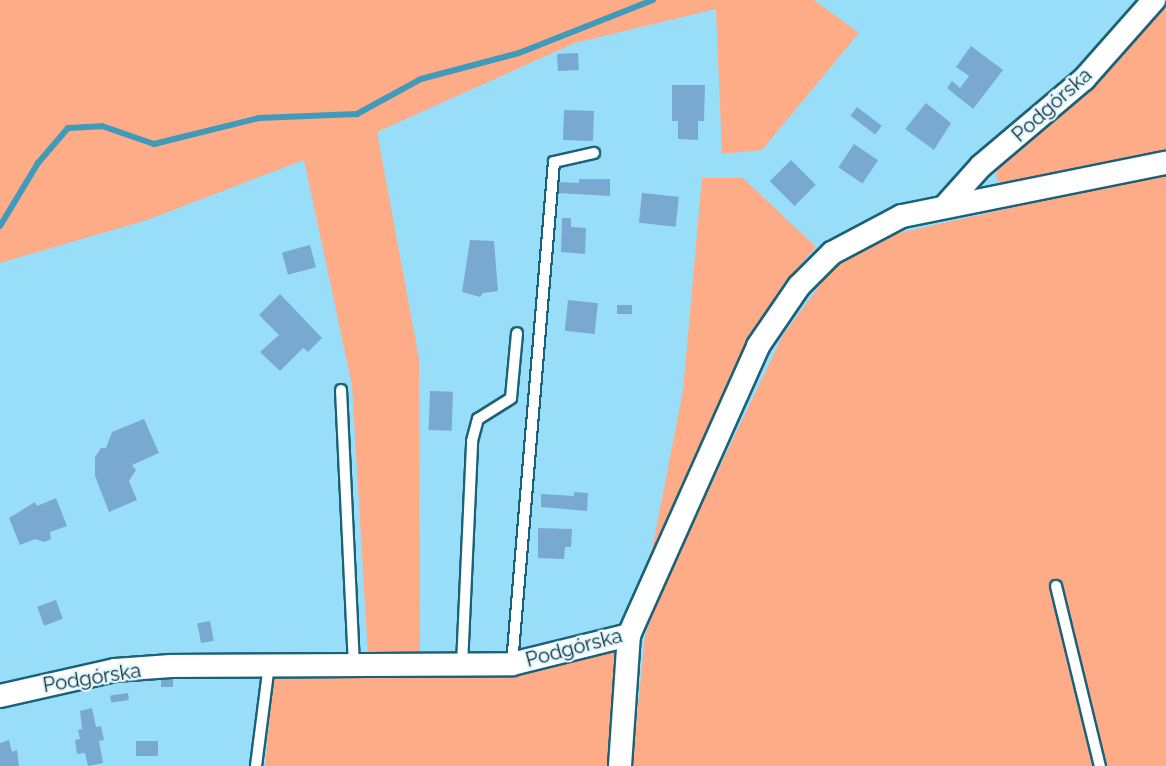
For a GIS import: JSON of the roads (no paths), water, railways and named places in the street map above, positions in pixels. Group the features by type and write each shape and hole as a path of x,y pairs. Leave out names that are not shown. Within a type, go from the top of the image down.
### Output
{"street":[{"name":"Podgórska","path":"945,206 981,166 1084,80 1154,0"},
{"name":"Podgórska","path":"0,696 116,670 269,665 512,664 629,635 773,319 832,253 902,216 1166,163"},
{"path":"620,766 629,635"}],"lane":[{"path":"512,664 554,162 594,153"},
{"path":"462,666 472,441 478,419 511,398 517,333"},
{"path":"341,390 354,666"},
{"path":"1056,586 1100,766"},
{"path":"256,766 269,665"}],"waterway":[{"path":"0,226 38,163 68,128 102,126 154,144 259,118 357,114 421,79 519,53 653,0"}]}
